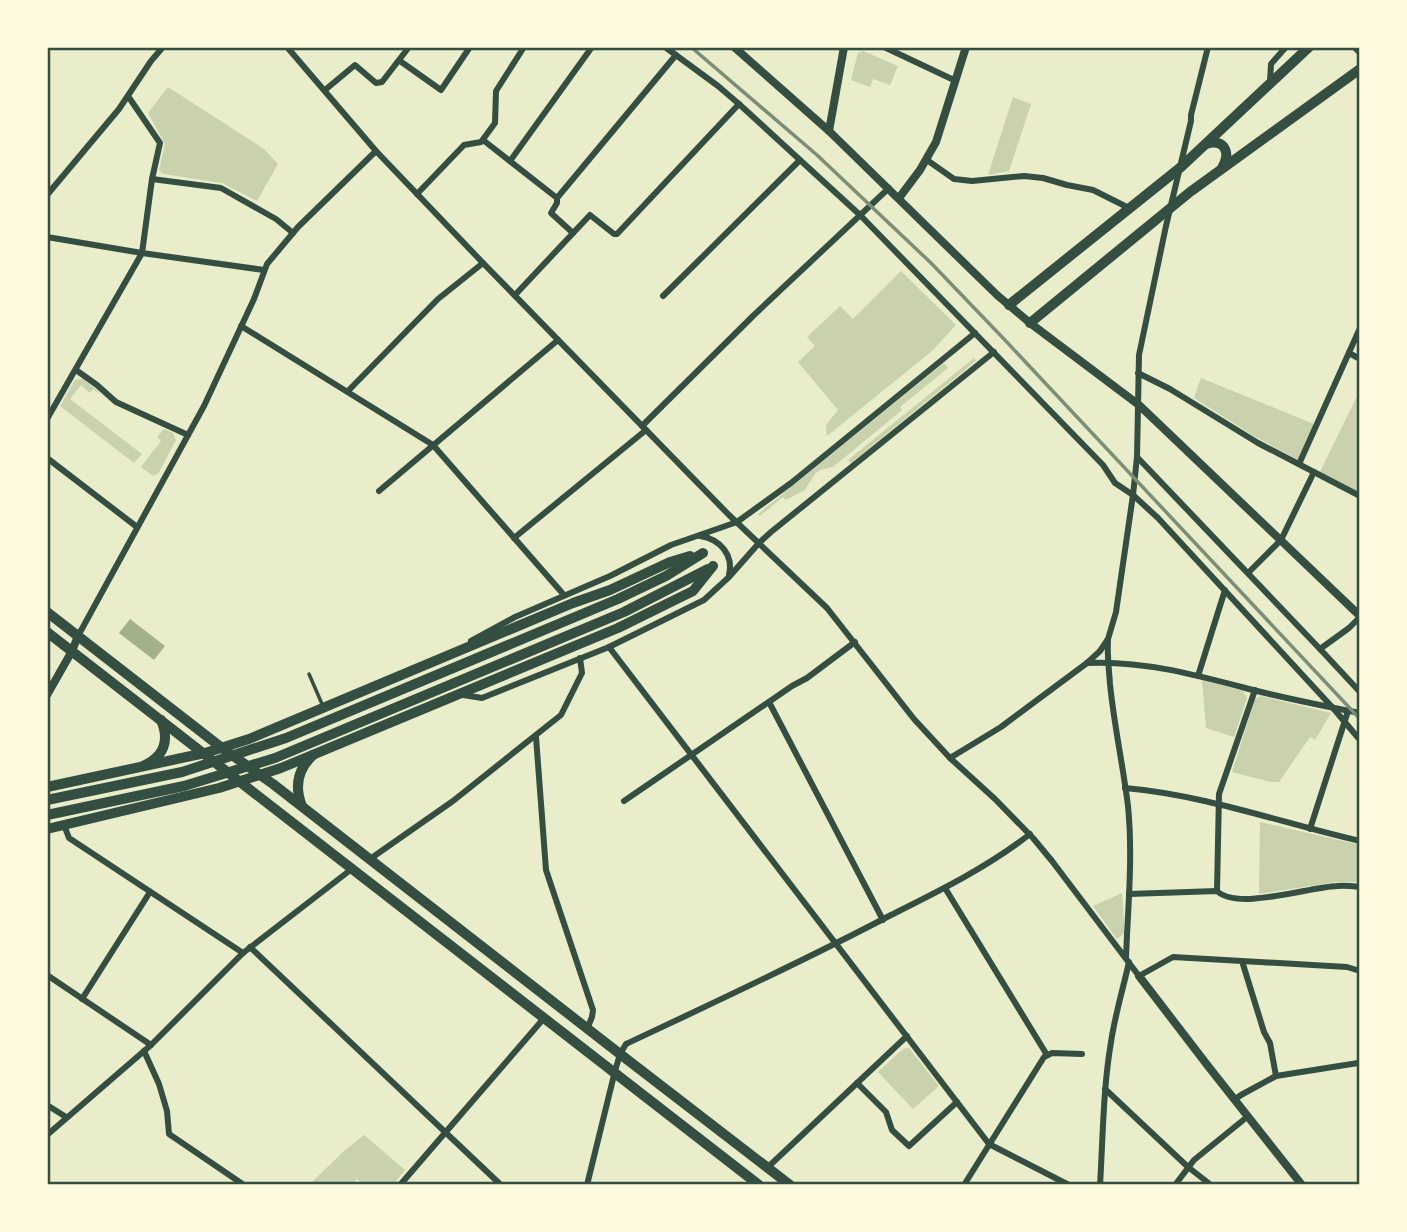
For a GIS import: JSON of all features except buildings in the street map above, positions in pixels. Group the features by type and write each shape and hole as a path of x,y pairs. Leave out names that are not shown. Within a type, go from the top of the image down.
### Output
{"main road":[{"path":"1009,305 1181,167 1309,47"},
{"path":"1030,323 1170,208 1360,69"},
{"path":"1206,144 1217,143 1224,148 1226,159 1221,170"},
{"path":"47,787 205,753 249,739 610,590 670,562 703,553 630,594 286,738 228,758 155,778 47,800"},
{"path":"47,815 158,792 238,770 310,744 624,612 713,566 693,591 618,628 313,755 242,782 47,829"},
{"path":"47,612 222,748 302,806 790,1185"},
{"path":"47,632 760,1185"},
{"path":"323,708 338,745"},
{"path":"143,766 155,761 162,751 165,733 160,719"},
{"path":"302,806 298,793 300,772 313,755"},
{"path":"114,774 134,778 140,786 139,801 129,810"}],"street":[{"path":"47,195 119,109 163,47"},
{"path":"287,47 376,151 483,263 737,522 827,608 914,719 950,758 1030,834 1302,1185"},
{"path":"325,90 355,65 376,83 381,83 409,47"},
{"path":"400,61 441,90 470,47"},
{"path":"417,194 464,145 480,143 483,140 495,122 496,91 524,47"},
{"path":"510,162 592,47"},
{"path":"665,47 739,104 860,215 1103,464 1115,483 1158,518 1360,740"},
{"path":"734,47 829,131 997,295 1139,405 1360,616 1349,628 1320,649"},
{"path":"884,47 956,81"},
{"path":"899,198 927,160 940,133 966,47"},
{"path":"1100,1185 1105,1089 1112,1033 1129,962 1130,829 1112,701 1108,639 1116,612 1133,495 1137,457 1139,355 1208,47"},
{"path":"1269,84 1271,64 1286,47"},
{"path":"1354,47 1360,53"},
{"path":"829,131 841,48"},
{"path":"573,233 551,213 557,204 557,198 676,55"},
{"path":"47,419 142,253 160,143 128,96"},
{"path":"515,295 590,215 617,234 739,104"},
{"path":"483,140 557,198"},
{"path":"47,695 188,435 254,299 270,259 376,151"},
{"path":"663,296 800,160"},
{"path":"927,160 954,178 972,181 1024,176 1043,178 1093,190 1130,209"},
{"path":"152,179 221,188 276,219 293,233"},
{"path":"514,538 644,428 754,315 889,188"},
{"path":"47,237 264,270"},
{"path":"348,391 439,299 483,263"},
{"path":"241,326 433,445 564,595"},
{"path":"1299,464 1360,328"},
{"path":"434,662 514,617 610,576 671,545 737,522 791,483 975,333"},
{"path":"379,491 558,340"},
{"path":"461,694 482,698 609,647 704,600 759,543 994,352"},
{"path":"1349,353 1360,359"},
{"path":"76,370 116,402 188,435"},
{"path":"1138,373 1170,389 1258,443 1360,496"},
{"path":"1137,457 1360,692"},
{"path":"47,458 138,527"},
{"path":"1248,573 1281,540 1314,472"},
{"path":"697,535 710,538 727,553 731,568 729,577"},
{"path":"1198,676 1224,590"},
{"path":"950,758 1001,727 1087,663 1108,639"},
{"path":"624,801 807,678 855,642"},
{"path":"609,647 989,1144 1069,1185"},
{"path":"370,859 453,801 536,737 563,712 582,673 580,658"},
{"path":"1087,663 1108,662 1151,667 1360,713"},
{"path":"1217,891 1219,794 1255,690"},
{"path":"769,702 883,920"},
{"path":"1310,829 1348,711"},
{"path":"536,737 546,870 593,1010 593,1017 587,1029"},
{"path":"1125,788 1218,803 1360,841"},
{"path":"64,825 69,838 243,953"},
{"path":"587,1185 615,1071 626,1044 883,920 999,857 1030,834"},
{"path":"47,1135 151,1045 243,953 354,868"},
{"path":"1129,894 1217,891 1224,897 1260,899 1337,886 1360,887"},
{"path":"944,888 1047,1055"},
{"path":"82,999 150,892"},
{"path":"250,947 501,1185"},
{"path":"1139,976 1173,957 1347,967 1360,971"},
{"path":"1242,961 1269,1044 1276,1076"},
{"path":"47,975 151,1045"},
{"path":"400,1185 545,1017"},
{"path":"767,1168 906,1036"},
{"path":"144,1051 159,1084 167,1111 169,1134 244,1185"},
{"path":"964,1185 1047,1055 1082,1054"},
{"path":"1234,1100 1276,1076 1359,1064 1360,1055"},
{"path":"857,1083 886,1112 892,1130 909,1146 957,1102"},
{"path":"1105,1089 1210,1185"},
{"path":"47,1105 66,1118"},
{"path":"1175,1185 1194,1160 1247,1117"}],"lane":[{"path":"309,674 323,708"}],"shaded area":[{"path":"863,51 898,66 890,85 873,79 870,87 851,80 858,53"},
{"path":"168,87 264,149 278,164 257,201 222,183 163,174 159,170 165,144 148,113"},
{"path":"1013,97 1031,104 1009,171 988,175"},
{"path":"901,271 956,325 932,351 827,436 826,425 838,410 798,362 815,346 807,337 840,306 853,319"},
{"path":"974,358 976,361 851,463 848,460"},
{"path":"944,363 948,368 833,467 815,474 805,490 786,500 783,497 760,516 758,514"},
{"path":"1201,378 1314,424 1298,460 1194,398"},
{"path":"83,379 100,394 93,389 90,393 81,385 70,399 142,454 134,463 60,406 75,380"},
{"path":"1357,396 1360,397 1360,494 1320,472"},
{"path":"164,429 173,433 176,440 158,474 153,476 141,467 161,441 157,437"},
{"path":"130,619 165,646 154,660 119,633"},
{"path":"1202,680 1243,691 1247,698 1234,737 1206,728"},
{"path":"1261,696 1331,713 1315,740 1310,737 1279,782 1232,772 1255,699"},
{"path":"1260,822 1360,845 1360,882 1336,882 1259,894"},
{"path":"1122,893 1125,933 1117,939 1093,906"},
{"path":"909,1048 939,1086 913,1109 878,1072 903,1049"},
{"path":"364,1135 405,1170 393,1185 364,1185 357,1179 351,1185 311,1183 344,1151"}],"railway":[{"path":"691,47 817,155 931,263 1360,719"}]}
